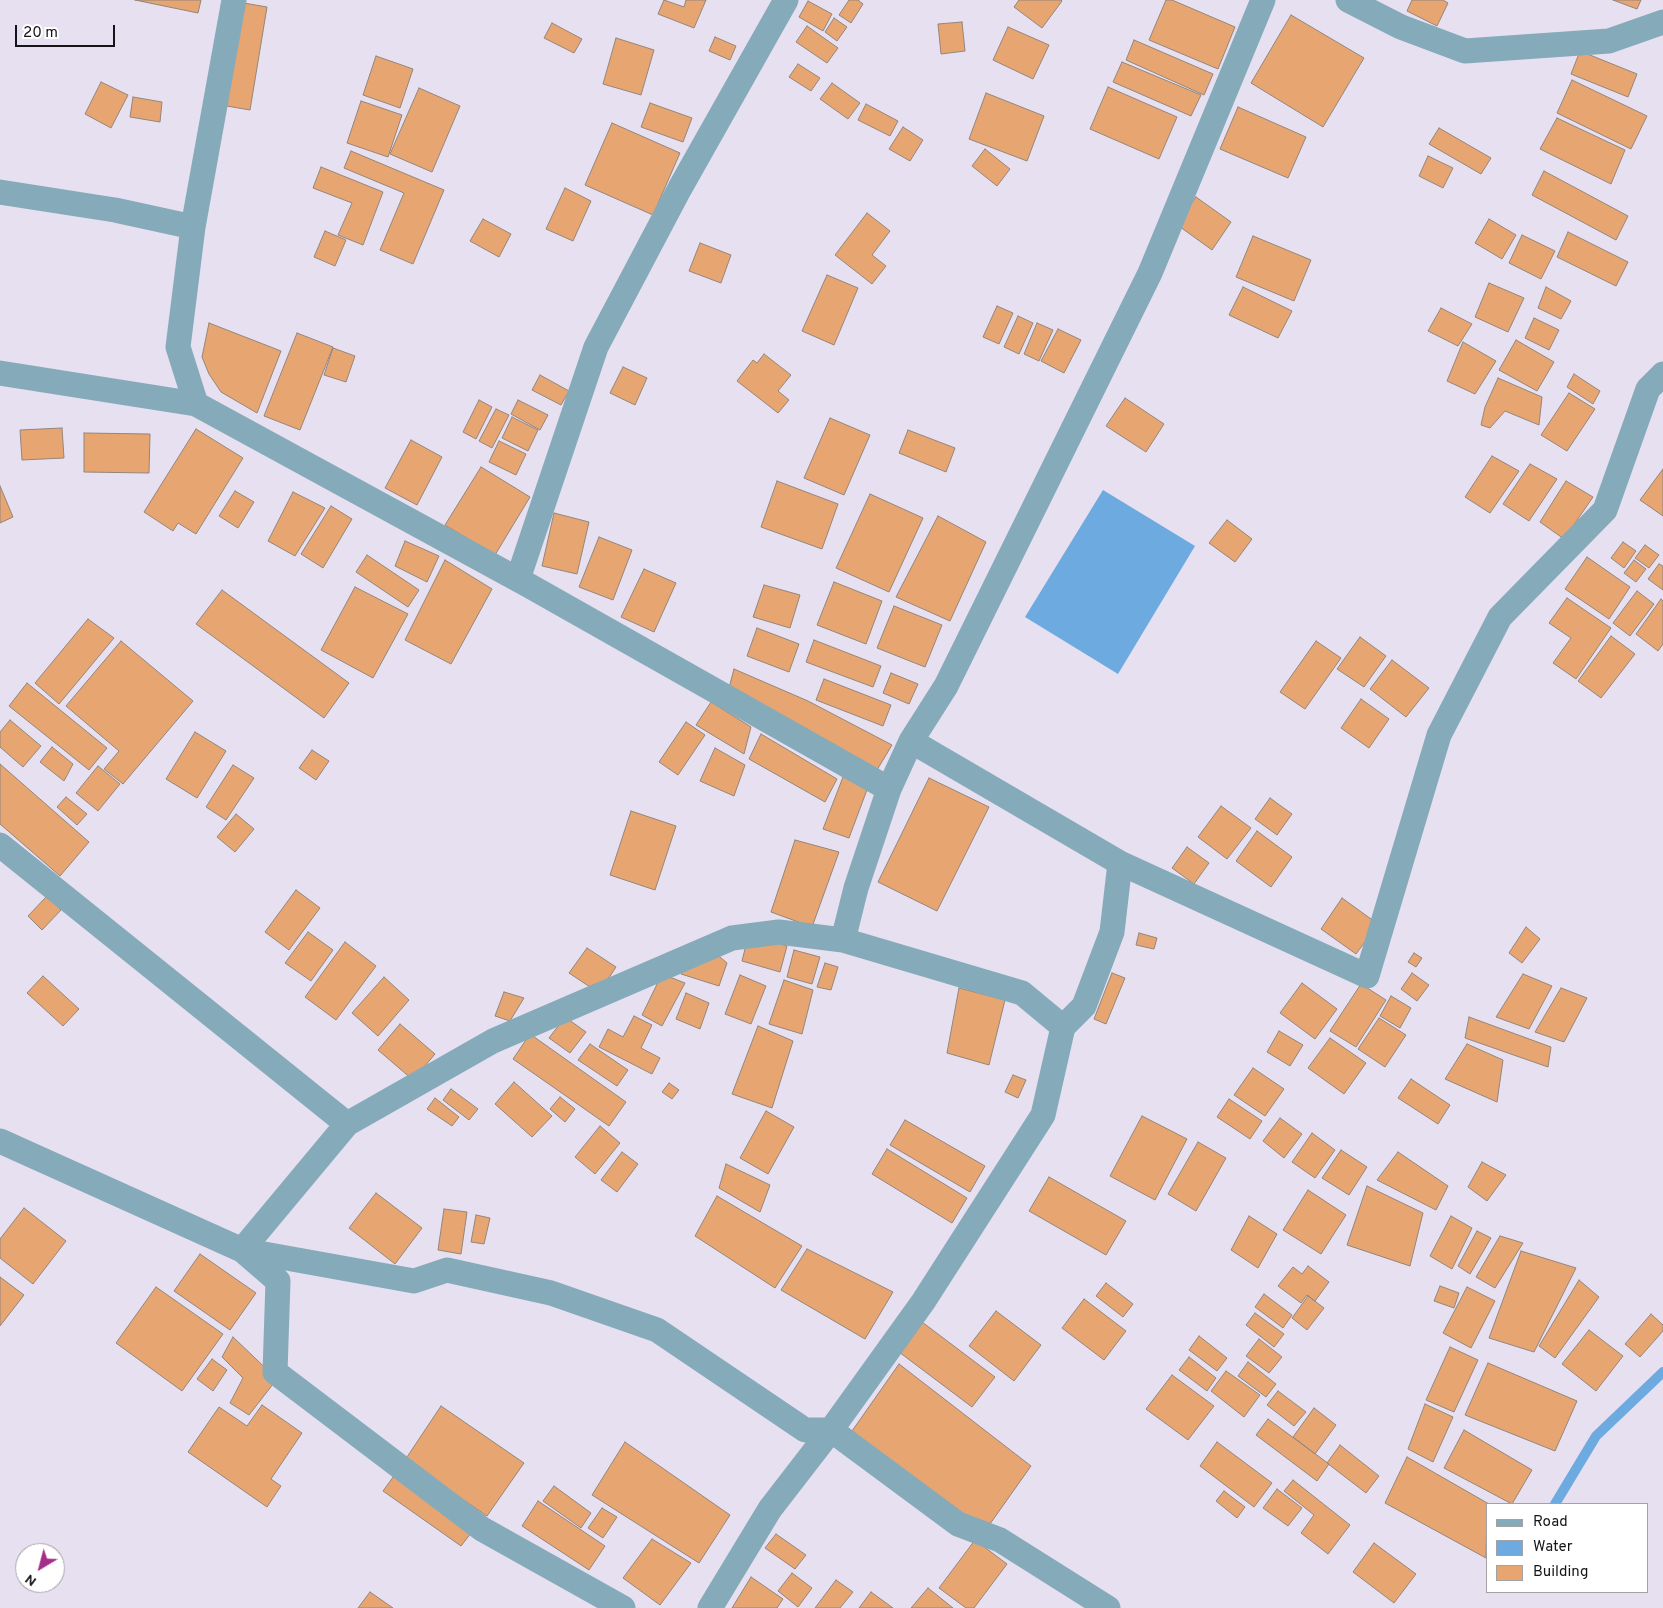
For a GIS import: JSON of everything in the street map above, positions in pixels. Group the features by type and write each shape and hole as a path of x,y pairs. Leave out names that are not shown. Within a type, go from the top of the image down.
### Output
{"street":[{"path":"196,404 178,348 193,227 234,0"},
{"path":"518,579 596,347 680,188 786,0"},
{"path":"843,940 856,888 889,789 911,741 946,686 1150,273 1263,0"},
{"path":"1348,0 1401,26 1465,51 1609,41 1663,22"},
{"path":"0,192 115,210 193,227"},
{"path":"0,373 196,404 518,579 889,789"},
{"path":"911,741 1120,863 1367,976 1439,735 1500,617 1605,510 1648,389 1663,374"},
{"path":"0,845 346,1124"},
{"path":"710,1608 770,1509 831,1430 923,1302 1043,1115 1063,1027 1084,1006 1112,932 1120,863"},
{"path":"242,1250 346,1124 493,1041 732,938 779,932 843,940 1022,992 1063,1027"},
{"path":"0,1141 242,1250 414,1281 447,1270 551,1293 657,1330 805,1430 831,1430 958,1524 1000,1540 1108,1608"},
{"path":"242,1250 278,1281 275,1372 482,1529 622,1608"}],"water":[{"path":"1103,490 1195,546 1118,674 1025,617"}],"building":[{"path":"135,0 201,0 198,13"},
{"path":"664,0 684,7 686,0 706,0 694,28 658,14"},
{"path":"849,0 858,0 863,4 851,23 839,15"},
{"path":"1019,0 1062,1 1042,28 1014,7"},
{"path":"1166,0 1172,0 1235,27 1218,69 1149,40"},
{"path":"1412,0 1443,0 1448,3 1437,26 1407,11"},
{"path":"1613,0 1641,0 1637,9"},
{"path":"808,1 832,14 823,31 799,17"},
{"path":"238,2 267,7 250,110 221,105"},
{"path":"1291,15 1364,58 1323,127 1251,83"},
{"path":"834,18 847,27 837,41 825,32"},
{"path":"962,22 965,51 941,54 938,24"},
{"path":"552,23 582,39 574,53 544,38"},
{"path":"807,26 838,48 827,63 796,42"},
{"path":"1008,27 1049,45 1033,79 993,60"},
{"path":"715,37 736,46 730,60 709,51"},
{"path":"616,38 654,50 641,95 603,84"},
{"path":"1134,40 1213,74 1204,95 1126,60"},
{"path":"1580,51 1637,74 1628,97 1571,74"},
{"path":"376,56 413,69 400,108 363,95"},
{"path":"1122,62 1201,95 1191,116 1113,82"},
{"path":"798,64 820,78 811,91 789,77"},
{"path":"1572,80 1647,116 1631,149 1557,113"},
{"path":"101,82 128,95 111,128 85,114"},
{"path":"832,83 860,103 848,119 820,99"},
{"path":"1108,87 1177,117 1159,159 1090,129"},
{"path":"419,88 460,106 432,172 390,154"},
{"path":"986,93 1044,116 1027,161 969,139"},
{"path":"133,97 162,102 160,122 130,117"},
{"path":"361,101 402,115 388,157 347,143"},
{"path":"650,103 692,118 683,142 641,127"},
{"path":"866,104 898,121 890,136 858,120"},
{"path":"1238,107 1306,137 1288,178 1220,149"},
{"path":"1557,118 1625,150 1611,184 1540,149"},
{"path":"612,123 680,153 653,215 585,185"},
{"path":"903,127 923,140 910,161 889,149"},
{"path":"1439,128 1491,158 1481,174 1429,144"},
{"path":"985,149 1010,169 997,186 972,166"},
{"path":"351,151 444,190 413,264 380,250 404,193 344,168"},
{"path":"1428,156 1453,168 1443,188 1419,176"},
{"path":"321,167 383,192 363,245 338,235 352,203 313,188"},
{"path":"1544,171 1628,216 1616,240 1532,195"},
{"path":"565,188 591,201 573,241 546,229"},
{"path":"1196,197 1231,222 1212,250 1176,224"},
{"path":"867,213 890,231 872,255 886,266 872,284 835,255"},
{"path":"483,219 511,234 499,257 470,241"},
{"path":"1489,219 1516,235 1502,259 1475,243"},
{"path":"325,231 346,240 335,266 314,257"},
{"path":"1568,232 1628,262 1616,286 1557,257"},
{"path":"1522,235 1555,251 1541,279 1509,263"},
{"path":"1253,236 1311,260 1294,301 1236,277"},
{"path":"700,243 731,255 721,283 689,271"},
{"path":"827,275 858,288 834,345 802,331"},
{"path":"1489,283 1524,298 1508,332 1475,317"},
{"path":"1243,287 1292,311 1278,338 1229,315"},
{"path":"1546,287 1571,301 1561,319 1538,308"},
{"path":"997,306 1013,313 999,344 983,337"},
{"path":"1441,308 1472,324 1458,346 1428,331"},
{"path":"1018,316 1033,323 1019,354 1004,347"},
{"path":"1534,318 1559,330 1549,350 1525,338"},
{"path":"209,323 281,351 257,413 221,392 209,374 202,357"},
{"path":"1037,323 1053,330 1039,361 1024,354"},
{"path":"1058,329 1081,340 1064,373 1041,361"},
{"path":"297,333 333,347 300,430 264,416"},
{"path":"1516,340 1554,362 1537,391 1499,370"},
{"path":"1463,342 1496,361 1475,394 1447,381"},
{"path":"333,348 355,356 346,382 324,375"},
{"path":"764,354 791,375 778,391 789,400 778,413 737,381 753,360 757,363"},
{"path":"623,367 647,378 635,405 610,393"},
{"path":"1574,374 1600,391 1593,404 1567,387"},
{"path":"540,375 569,391 561,405 532,390"},
{"path":"1498,378 1542,397 1539,425 1505,411 1490,428 1481,425 1485,407"},
{"path":"1569,393 1595,409 1567,451 1541,435"},
{"path":"1125,398 1164,424 1146,452 1106,426"},
{"path":"479,400 492,407 476,439 463,432"},
{"path":"518,400 548,415 540,430 511,414"},
{"path":"496,409 509,415 492,448 479,441"},
{"path":"512,417 538,430 528,451 502,438"},
{"path":"830,418 870,435 844,495 804,478"},
{"path":"62,428 64,458 22,460 20,430"},
{"path":"196,429 243,458 196,534 178,523 173,531 144,512"},
{"path":"908,430 955,448 946,472 899,453"},
{"path":"84,433 150,434 149,473 84,472"},
{"path":"411,440 442,457 417,505 385,488"},
{"path":"499,441 526,454 516,475 489,462"},
{"path":"1492,456 1519,471 1490,513 1465,497"},
{"path":"1530,464 1557,479 1529,521 1503,504"},
{"path":"481,467 530,497 495,555 445,525"},
{"path":"1663,469 1663,516 1640,500"},
{"path":"777,481 838,504 822,549 761,527"},
{"path":"1566,481 1593,497 1564,539 1540,522"},
{"path":"0,486 13,517 0,523"},
{"path":"235,491 254,502 238,528 219,516"},
{"path":"293,492 325,508 295,556 268,541"},
{"path":"870,494 923,518 889,592 836,568"},
{"path":"331,506 352,519 323,568 301,554"},
{"path":"554,513 589,522 577,574 542,566"},
{"path":"938,516 986,542 950,621 896,597"},
{"path":"1227,520 1252,539 1235,562 1209,543"},
{"path":"599,537 632,550 613,600 579,587"},
{"path":"405,541 439,556 427,582 395,566"},
{"path":"1623,542 1636,551 1624,568 1611,558"},
{"path":"1645,545 1659,555 1649,568 1635,558"},
{"path":"367,555 419,590 408,607 356,572"},
{"path":"1587,557 1630,587 1609,619 1565,589"},
{"path":"445,560 492,589 451,664 405,640"},
{"path":"1634,560 1646,569 1636,582 1624,573"},
{"path":"1659,564 1663,566 1663,590 1648,579"},
{"path":"644,569 676,583 654,632 621,617"},
{"path":"834,582 882,601 866,644 817,625"},
{"path":"764,585 800,595 790,628 753,617"},
{"path":"355,587 408,614 373,678 321,650"},
{"path":"222,590 349,683 324,718 196,624"},
{"path":"1637,591 1654,604 1630,636 1613,623"},
{"path":"1567,598 1611,628 1576,679 1553,663 1571,638 1549,623"},
{"path":"1661,599 1663,601 1663,644 1658,651 1636,634"},
{"path":"894,606 942,625 925,667 877,648"},
{"path":"88,619 114,638 59,704 35,683"},
{"path":"757,628 799,644 789,672 747,656"},
{"path":"1611,636 1635,654 1601,698 1578,681"},
{"path":"1360,637 1386,656 1364,687 1337,669"},
{"path":"814,640 881,666 873,687 806,662"},
{"path":"121,641 193,701 123,784 104,769 119,751 66,706"},
{"path":"1316,641 1341,658 1305,709 1280,692"},
{"path":"1392,660 1429,688 1406,717 1370,689"},
{"path":"734,669 808,701 892,745 877,770 729,688"},
{"path":"891,673 918,684 909,704 883,693"},
{"path":"824,679 891,705 883,726 816,700"},
{"path":"27,683 107,748 89,770 9,706"},
{"path":"1361,699 1389,719 1369,748 1341,728"},
{"path":"711,702 751,727 744,754 696,725"},
{"path":"10,720 41,746 23,767 0,747 0,732"},
{"path":"686,722 705,735 678,775 659,762"},
{"path":"195,732 226,751 197,798 166,779"},
{"path":"761,734 837,779 825,802 749,759"},
{"path":"52,747 73,764 64,781 40,762"},
{"path":"715,748 745,765 734,796 700,781"},
{"path":"312,750 329,761 316,780 299,768"},
{"path":"0,764 89,842 60,876 0,824"},
{"path":"233,765 254,778 226,820 206,807"},
{"path":"98,766 120,784 98,811 76,793"},
{"path":"843,777 868,787 849,838 823,829"},
{"path":"929,778 989,807 937,911 878,882"},
{"path":"66,797 87,814 77,825 57,807"},
{"path":"1270,798 1292,814 1277,835 1255,819"},
{"path":"1221,806 1251,828 1227,859 1198,837"},
{"path":"631,811 676,826 655,890 610,875"},
{"path":"236,814 254,829 235,852 217,837"},
{"path":"1257,831 1292,857 1271,887 1236,861"},
{"path":"795,840 839,852 812,927 771,912"},
{"path":"1187,847 1209,863 1194,884 1172,868"},
{"path":"296,890 320,908 289,950 265,932"},
{"path":"47,896 61,910 42,930 28,916"},
{"path":"1342,898 1378,924 1356,954 1321,929"},
{"path":"1526,927 1540,939 1522,963 1509,953"},
{"path":"308,932 333,950 311,981 285,963"},
{"path":"1139,933 1157,938 1154,949 1136,945"},
{"path":"770,941 787,946 780,972 742,961 746,945"},
{"path":"345,942 376,966 336,1020 305,997"},
{"path":"587,948 616,967 599,993 569,973"},
{"path":"794,950 820,957 812,984 787,977"},
{"path":"713,951 727,963 719,986 681,974 688,964"},
{"path":"1414,953 1422,958 1416,967 1408,962"},
{"path":"825,963 838,967 831,990 817,987"},
{"path":"1112,973 1125,978 1106,1024 1094,1019"},
{"path":"1412,973 1429,985 1417,1001 1401,989"},
{"path":"662,974 685,983 662,1026 642,1015"},
{"path":"1523,974 1552,986 1529,1029 1496,1017"},
{"path":"740,975 766,986 751,1024 725,1014"},
{"path":"43,976 79,1009 63,1026 27,993"},
{"path":"384,977 409,1000 378,1036 352,1013"},
{"path":"784,980 813,990 802,1034 769,1024"},
{"path":"1302,983 1337,1009 1315,1039 1280,1013"},
{"path":"1361,984 1386,1000 1356,1047 1330,1031"},
{"path":"959,988 1005,1000 989,1065 947,1053"},
{"path":"1561,988 1587,998 1564,1042 1535,1032"},
{"path":"504,992 524,998 510,1021 495,1016"},
{"path":"686,993 709,1003 700,1029 676,1019"},
{"path":"1391,996 1411,1008 1400,1028 1380,1016"},
{"path":"634,1016 652,1025 641,1048 660,1058 652,1074 599,1047 608,1029 623,1037"},
{"path":"565,1017 586,1032 570,1053 549,1038"},
{"path":"1469,1017 1551,1047 1548,1067 1465,1038"},
{"path":"1379,1018 1406,1035 1385,1067 1358,1049"},
{"path":"400,1024 435,1054 413,1080 378,1050"},
{"path":"758,1026 793,1041 772,1108 732,1094"},
{"path":"1279,1031 1303,1045 1290,1066 1267,1052"},
{"path":"530,1034 626,1102 609,1126 513,1059"},
{"path":"1330,1038 1366,1063 1344,1094 1308,1068"},
{"path":"590,1044 628,1070 617,1086 578,1060"},
{"path":"1467,1044 1503,1060 1497,1102 1445,1079"},
{"path":"1253,1068 1284,1089 1265,1116 1234,1095"},
{"path":"1013,1075 1026,1080 1018,1098 1005,1092"},
{"path":"1411,1079 1450,1105 1438,1124 1398,1098"},
{"path":"514,1082 552,1116 532,1137 495,1104"},
{"path":"669,1083 679,1090 672,1099 662,1092"},
{"path":"451,1089 478,1109 469,1120 443,1100"},
{"path":"560,1097 575,1109 565,1122 550,1109"},
{"path":"435,1098 459,1117 452,1126 427,1109"},
{"path":"1229,1099 1262,1121 1250,1139 1217,1117"},
{"path":"766,1111 794,1127 768,1174 740,1158"},
{"path":"1142,1116 1187,1139 1155,1200 1110,1176"},
{"path":"1280,1118 1302,1134 1284,1158 1263,1141"},
{"path":"905,1120 985,1166 970,1192 890,1145"},
{"path":"600,1126 620,1143 595,1174 575,1157"},
{"path":"1312,1133 1335,1150 1315,1178 1292,1162"},
{"path":"1198,1142 1226,1158 1196,1211 1168,1194"},
{"path":"887,1149 967,1198 952,1223 872,1174"},
{"path":"1341,1150 1367,1167 1349,1195 1322,1178"},
{"path":"622,1152 638,1164 617,1192 601,1180"},
{"path":"1398,1152 1448,1186 1436,1210 1377,1180"},
{"path":"1482,1162 1506,1175 1487,1201 1468,1187"},
{"path":"726,1164 770,1185 760,1212 719,1188"},
{"path":"1049,1177 1126,1221 1106,1255 1029,1211"},
{"path":"1367,1186 1423,1213 1410,1266 1347,1245"},
{"path":"1308,1190 1346,1215 1321,1254 1283,1230"},
{"path":"376,1193 422,1228 395,1264 349,1228"},
{"path":"717,1196 802,1246 775,1288 695,1236"},
{"path":"24,1208 66,1241 33,1284 0,1258 0,1239"},
{"path":"444,1209 467,1212 461,1254 438,1250"},
{"path":"476,1215 490,1218 484,1244 471,1242"},
{"path":"1249,1216 1277,1234 1258,1268 1231,1250"},
{"path":"1451,1216 1472,1228 1452,1269 1430,1256"},
{"path":"1477,1231 1491,1238 1470,1274 1458,1266"},
{"path":"1500,1236 1523,1243 1495,1288 1476,1277"},
{"path":"807,1249 893,1292 865,1339 781,1290"},
{"path":"1521,1251 1576,1268 1534,1352 1489,1338"},
{"path":"200,1254 256,1293 230,1330 174,1291"},
{"path":"1308,1266 1329,1282 1315,1301 1307,1295 1301,1303 1278,1286 1293,1267 1302,1274"},
{"path":"0,1277 24,1295 0,1326"},
{"path":"1579,1280 1599,1297 1555,1358 1539,1346"},
{"path":"1106,1283 1133,1304 1123,1317 1096,1296"},
{"path":"1440,1286 1459,1293 1454,1308 1434,1301"},
{"path":"156,1287 223,1334 182,1391 116,1343"},
{"path":"1467,1287 1495,1301 1471,1348 1443,1333"},
{"path":"1264,1294 1292,1315 1283,1328 1255,1307"},
{"path":"1308,1296 1324,1308 1307,1330 1292,1318"},
{"path":"1084,1299 1126,1331 1104,1360 1062,1328"},
{"path":"996,1311 1041,1345 1014,1381 969,1346"},
{"path":"1255,1313 1284,1334 1274,1347 1246,1325"},
{"path":"1651,1314 1663,1325 1663,1331 1640,1357 1625,1344"},
{"path":"922,1322 995,1377 972,1407 899,1352"},
{"path":"1589,1330 1623,1356 1596,1391 1562,1364"},
{"path":"1199,1336 1227,1358 1217,1371 1189,1350"},
{"path":"233,1337 277,1379 249,1415 230,1403 243,1378 222,1357"},
{"path":"1259,1339 1282,1357 1269,1373 1246,1356"},
{"path":"1450,1347 1478,1360 1454,1412 1426,1400"},
{"path":"1189,1357 1216,1378 1207,1391 1179,1370"},
{"path":"212,1359 227,1370 213,1391 197,1379"},
{"path":"1248,1362 1276,1384 1266,1397 1238,1376"},
{"path":"1488,1363 1577,1401 1555,1451 1465,1415"},
{"path":"899,1364 1031,1466 985,1531 852,1431"},
{"path":"1226,1371 1260,1395 1244,1417 1211,1391"},
{"path":"1172,1375 1214,1406 1188,1440 1146,1409"},
{"path":"1278,1391 1306,1412 1294,1426 1267,1405"},
{"path":"1425,1404 1453,1417 1433,1462 1408,1449"},
{"path":"262,1405 302,1433 271,1479 281,1486 267,1507 188,1452 219,1407 247,1426"},
{"path":"441,1406 524,1463 487,1516 405,1460"},
{"path":"1314,1408 1336,1425 1315,1454 1293,1437"},
{"path":"1268,1419 1329,1464 1317,1481 1256,1435"},
{"path":"1464,1430 1532,1470 1513,1503 1510,1503 1444,1468"},
{"path":"625,1442 730,1515 699,1563 592,1495"},
{"path":"1217,1442 1272,1483 1254,1507 1200,1466"},
{"path":"1340,1445 1379,1476 1366,1493 1327,1463"},
{"path":"1407,1457 1487,1503 1486,1558 1385,1503"},
{"path":"396,1473 475,1528 461,1546 383,1491"},
{"path":"1293,1480 1350,1525 1328,1554 1301,1533 1314,1515 1284,1491"},
{"path":"554,1486 591,1513 581,1528 543,1501"},
{"path":"1277,1489 1302,1508 1288,1526 1263,1508"},
{"path":"1224,1491 1245,1507 1237,1518 1216,1501"},
{"path":"538,1501 605,1546 589,1570 522,1526"},
{"path":"602,1508 617,1517 603,1538 588,1528"},
{"path":"776,1534 806,1555 795,1569 765,1548"},
{"path":"652,1539 691,1563 660,1605 623,1578"},
{"path":"975,1540 1007,1564 974,1608 966,1608 939,1588"},
{"path":"1374,1543 1416,1574 1394,1603 1353,1572"},
{"path":"792,1573 812,1588 798,1607 778,1591"},
{"path":"751,1577 783,1599 777,1608 732,1608"},
{"path":"836,1580 853,1592 840,1608 815,1608"},
{"path":"928,1588 953,1608 911,1608"},
{"path":"370,1592 393,1608 358,1608"},
{"path":"871,1592 893,1608 859,1608"}],"waterway":[{"path":"1556,1503 1596,1436 1663,1372"}]}
